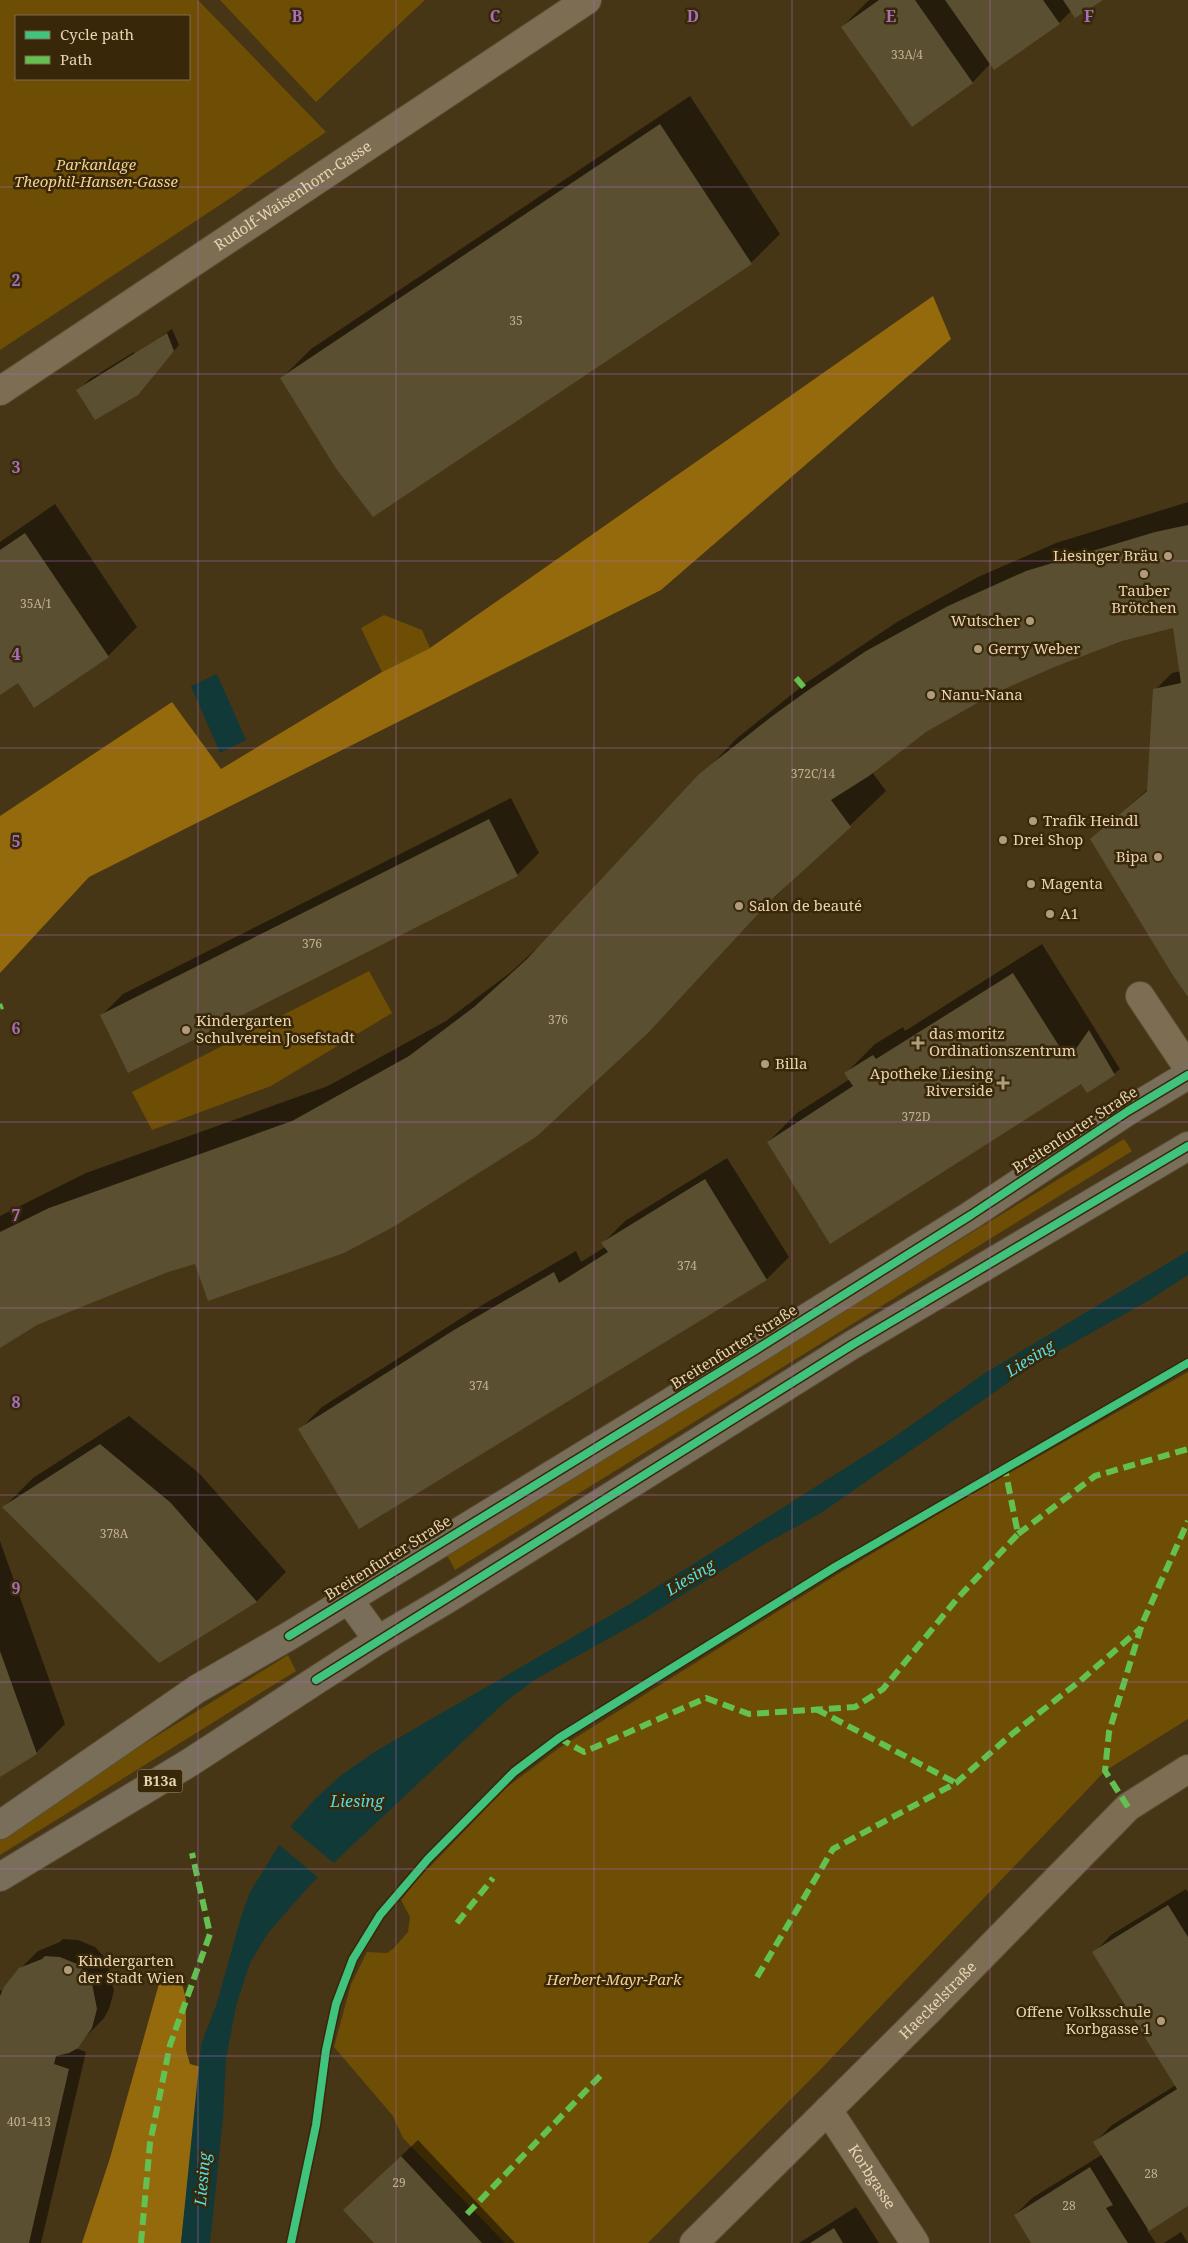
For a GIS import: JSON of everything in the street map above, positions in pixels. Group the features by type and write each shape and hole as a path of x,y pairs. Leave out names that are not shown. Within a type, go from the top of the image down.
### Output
{"main road":[{"name":"Breitenfurter Straße","path":"0,1825 197,1689 289,1636 348,1598 773,1339 972,1215 1128,1111 1188,1075"},
{"name":"B13a","path":"0,1877 189,1763 378,1640 449,1598 852,1345 1188,1146"},
{"path":"348,1598 378,1640"}],"street":[{"name":"Rudolf-Waisenhorn-Gasse","path":"0,392 587,0"},
{"path":"1140,996 1188,1068"},
{"name":"Haeckelstraße","path":"694,2243 1128,1807 1188,1769"},
{"name":"Korbgasse","path":"828,2110 915,2243"}],"green space":[{"name":"Parkanlage Theophil-Hansen-Gasse","path":"0,0 198,0 326,132 232,197 0,350"},
{"path":"220,0 425,0 316,102"},
{"path":"384,615 422,630 430,648 382,672 361,628"},
{"path":"369,971 392,1013 271,1086 152,1130 132,1092"},
{"path":"1124,1139 1132,1151 455,1570 447,1555"},
{"name":"Herbert-Mayr-Park","path":"1188,1372 1188,1719 1105,1771 821,2069 648,2243 505,2243 403,2138 393,2116 334,2047 351,1984 367,1952 387,1953 408,1932 410,1917 401,1900 417,1880 507,1787 559,1748 841,1572 974,1493"},
{"path":"288,1655 296,1671 0,1855 0,1836 67,1791"}],"shaded area":[{"path":"933,296 951,339 661,590 89,877 0,973 0,816 172,702 221,769 382,672 430,648"},
{"path":"162,1973 178,1980 183,1987 186,2000 186,2050 190,2064 201,2067 181,2243 82,2243 110,2158"}],"water":[{"path":"217,674 246,740 220,753 191,686"},
{"name":"Liesing","path":"1188,1251 1188,1275 1148,1301 1032,1366 821,1513 763,1545 642,1620 536,1679 505,1702 311,1884 268,1933 250,1963 236,2006 226,2059 223,2118 210,2243 181,2243 201,2045 217,2003 241,1917 250,1892 291,1826 314,1800 340,1776 376,1751 630,1604 893,1438 985,1373"}],"pier":[{"path":"288,1825 335,1864 320,1879 277,1843"}],"building":[{"path":"879,0 915,0 973,83 912,127 841,27"},
{"path":"945,0 1043,0 1060,24 994,70"},
{"path":"1063,0 1103,0 1075,18"},
{"path":"660,124 752,264 373,517 335,467 280,378"},
{"path":"167,333 174,351 138,395 95,420 76,390"},
{"path":"1188,525 1188,997 1090,839 1147,791 1153,689 1181,683 1173,628 1122,641 995,693 926,732 869,776 831,800 851,827 769,902 648,1033 536,1137 393,1227 344,1253 208,1301 195,1264 168,1272 37,1325 0,1348 0,1232 49,1208 292,1121 409,1056 474,1007 527,959 699,774 807,691 866,651 948,606 1026,571 1155,532"},
{"path":"25,533 109,657 34,708 18,683 0,695 0,550"},
{"path":"489,819 518,876 128,1073 100,1015"},
{"path":"1013,973 1068,1060 1089,1030 1115,1075 1087,1093 1081,1084 830,1244 767,1142 853,1086 844,1073 873,1055 876,1059"},
{"path":"705,1179 767,1280 359,1529 298,1429 454,1330 554,1272 559,1283 608,1252 601,1243"},
{"path":"100,1444 171,1503 257,1602 159,1663 2,1507"},
{"path":"0,1651 37,1754 0,1777"},
{"path":"1168,1905 1188,1937 1188,2206 1149,2231 1093,2142 1177,2089 1092,1952"},
{"path":"45,1956 60,1957 77,1964 91,1978 97,2009 92,2028 78,2048 69,2053 56,2056 54,2064 69,2069 29,2243 0,2243 0,1996 4,1987 19,1968"},
{"path":"401,2156 482,2243 374,2243 343,2210"},
{"path":"1090,2167 1113,2205 1106,2208 1128,2243 1031,2243 1014,2215"},
{"path":"834,2228 843,2243 810,2243"}],"marked path":[{"path":"796,678 807,691"},
{"path":"1018,1534 1095,1476 1188,1449"},
{"path":"559,1738 584,1752 706,1698 749,1714 855,1707 883,1689 956,1600 1018,1534 1005,1469"},
{"path":"1128,1807 1105,1771 1109,1732 1142,1624 1188,1521"},
{"path":"757,1977 833,1849 956,1783 1012,1734 1080,1681 1141,1628"},
{"path":"816,1709 956,1783"},
{"path":"141,2243 150,2143 170,2045 210,1934 192,1853"},
{"path":"457,1923 493,1878"},
{"path":"467,2214 603,2073"}],"cycle path":[{"path":"289,1636 757,1349 971,1215 1128,1111 1188,1075"},
{"path":"316,1680 852,1345 1188,1146"},
{"path":"291,2243 316,2125 326,2050 336,2004 353,1959 380,1915 428,1859 514,1772 559,1738 835,1567 1188,1363"}],"place":[{"name":"Liesinger Bräu","path":"1168,556"},
{"name":"Tauber Brötchen","path":"1144,574"},
{"name":"Wutscher","path":"1030,621"},
{"name":"Gerry Weber","path":"978,649"},
{"name":"Nanu-Nana","path":"931,695"},
{"name":"Trafik Heindl","path":"1033,821"},
{"name":"Drei Shop","path":"1003,840"},
{"name":"Bipa","path":"1158,857"},
{"name":"Magenta","path":"1031,884"},
{"name":"Salon de beauté","path":"739,906"},
{"name":"A1","path":"1050,914"},
{"name":"Kindergarten Schulverein Josefstadt","path":"186,1030"},
{"name":"das moritz Ordinationszentrum","path":"918,1043"},
{"name":"Billa","path":"765,1064"},
{"name":"Apotheke Liesing Riverside","path":"1003,1083"},
{"name":"Kindergarten der Stadt Wien","path":"68,1970"},
{"name":"Offene Volksschule Korbgasse 1","path":"1161,2021"}]}
